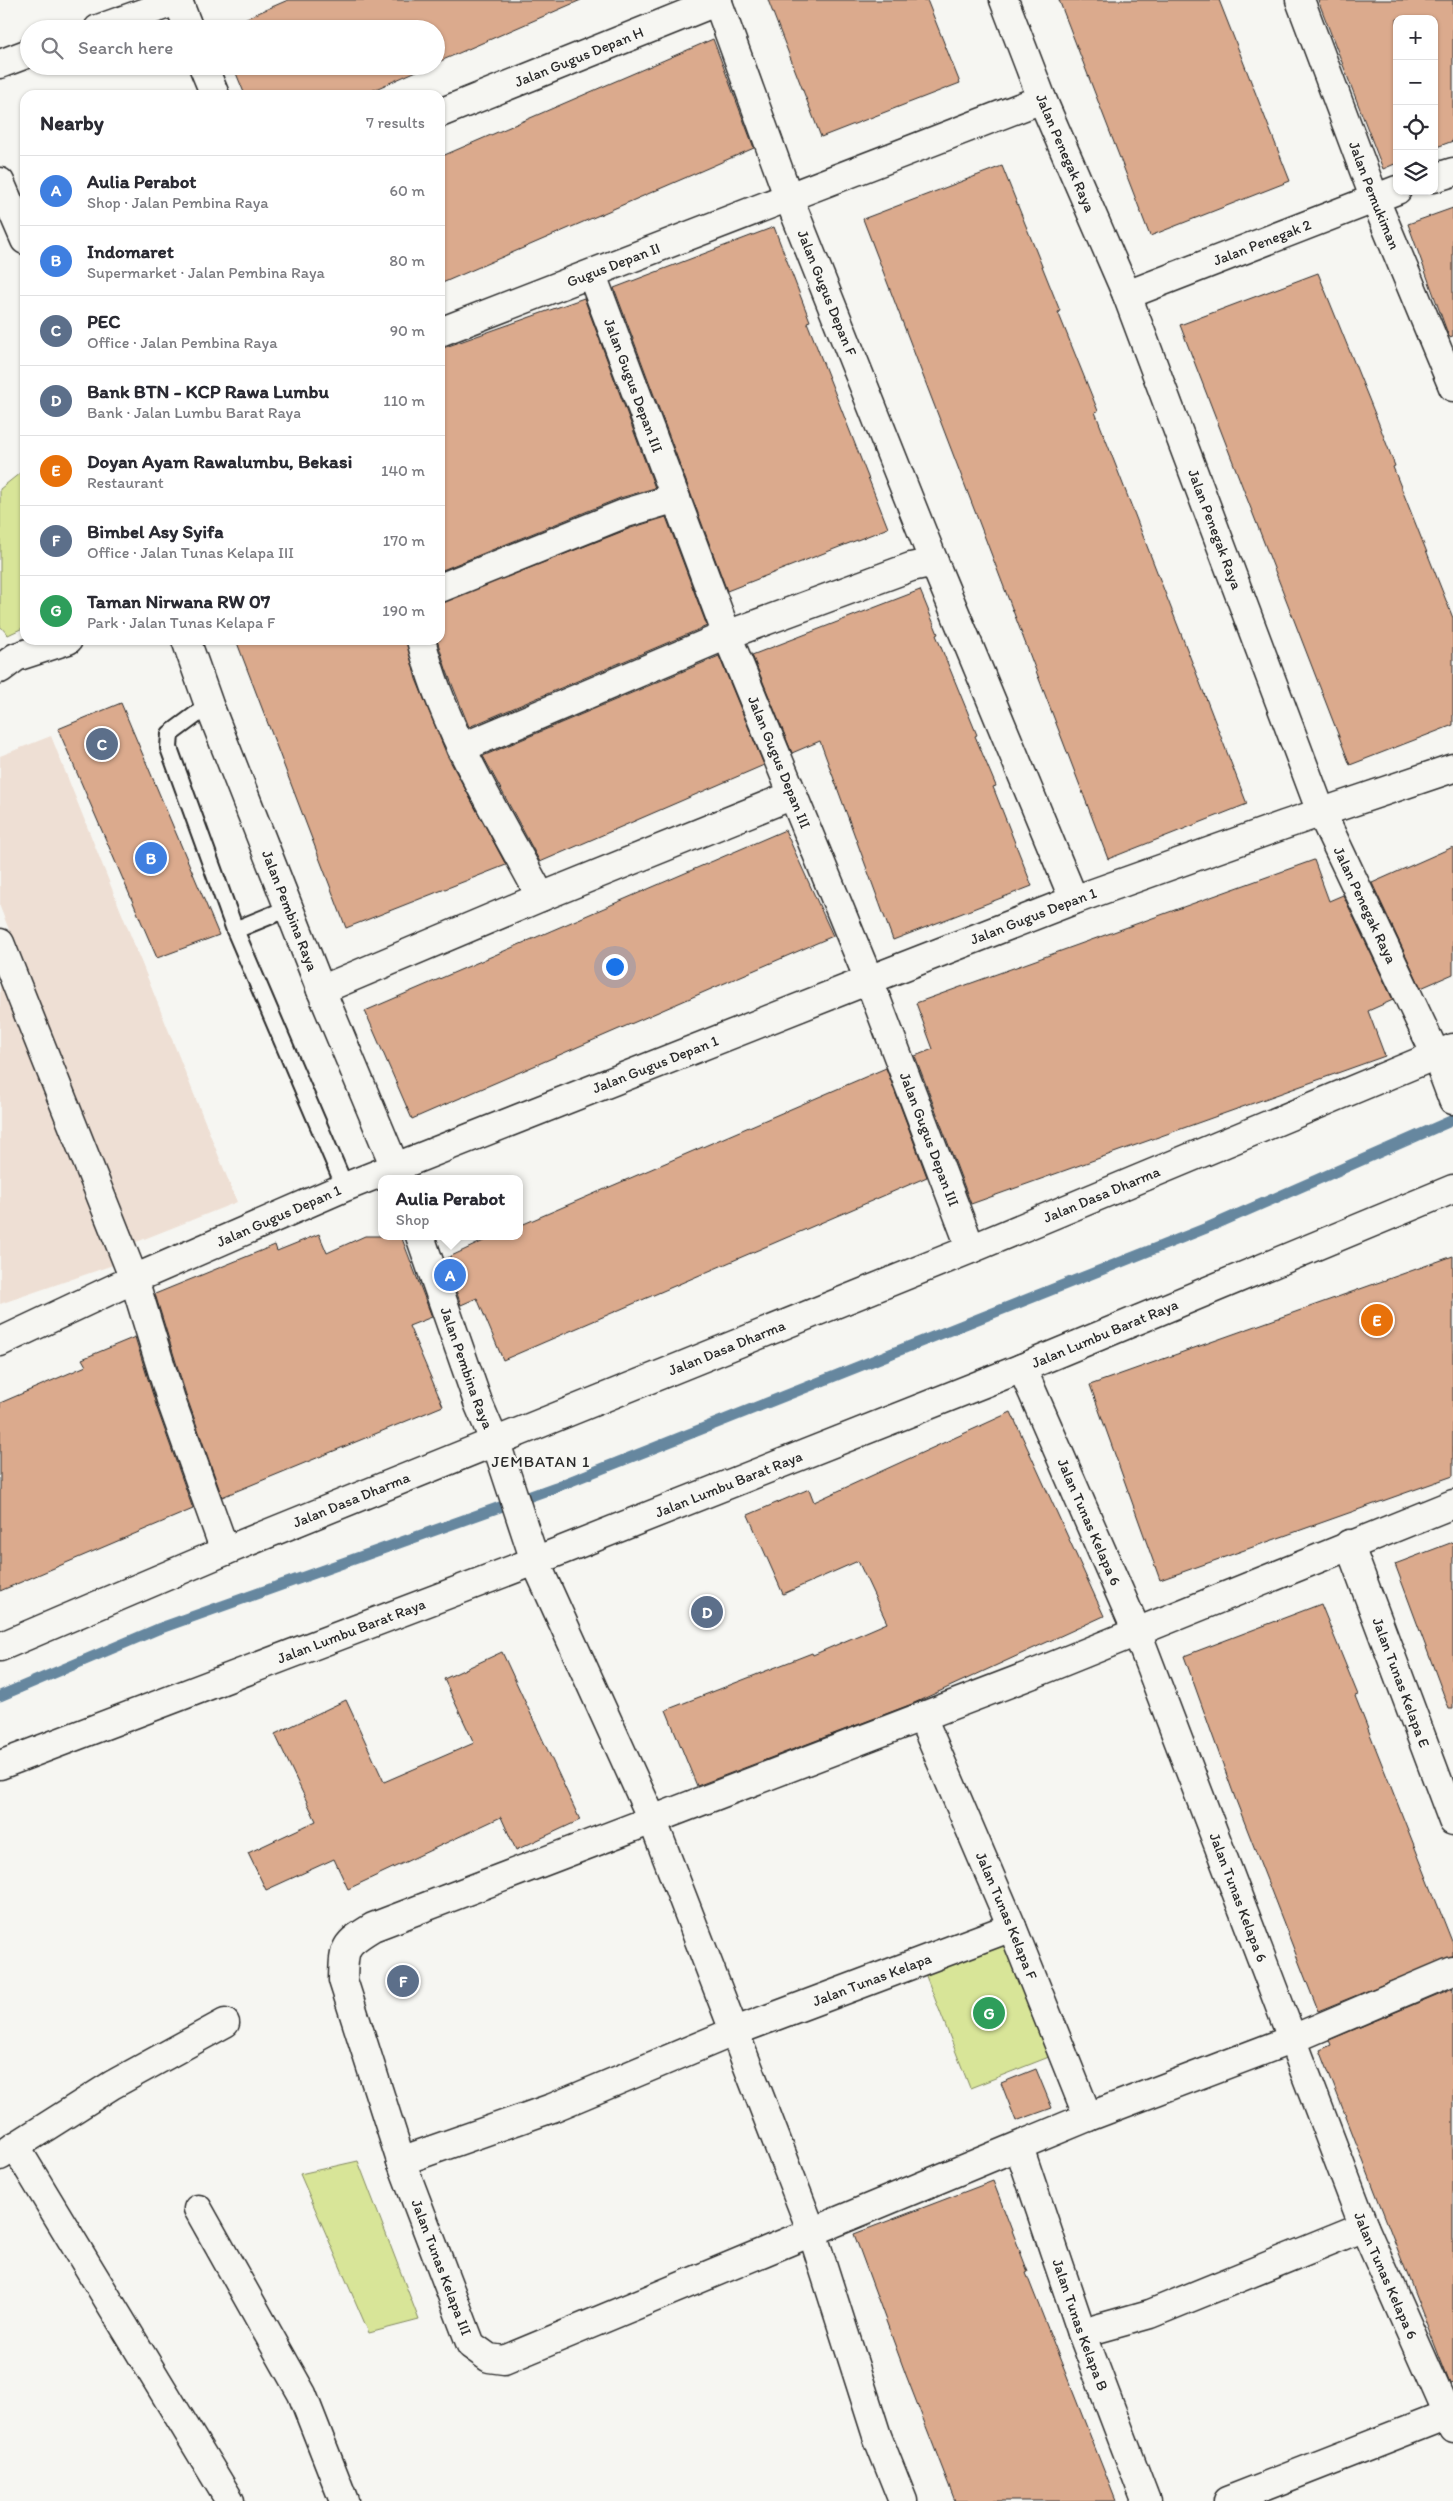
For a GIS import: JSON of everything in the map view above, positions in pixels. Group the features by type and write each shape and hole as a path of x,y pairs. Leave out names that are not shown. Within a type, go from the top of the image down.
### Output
{"street":[{"path":"123,20 178,0 186,20"},
{"name":"Jalan Gugus Depan H","path":"445,112 718,0"},
{"name":"Jalan Gugus Depan F","path":"718,0 922,564 1074,900"},
{"name":"Jalan Penegak Raya","path":"1004,0 1042,99 1127,295 1321,812 1444,1052 1451,1095"},
{"name":"Jalan Pemukiman","path":"1300,0 1386,193 1453,387"},
{"path":"0,64 20,56"},
{"path":"207,75 213,90"},
{"name":"Gugus Depan II","path":"445,330 1042,99"},
{"path":"1438,177 1453,172"},
{"path":"0,182 20,228"},
{"name":"Jalan Penegak 2","path":"1127,295 1386,193"},
{"name":"Jalan Gugus Depan III","path":"592,274 727,635 869,980 971,1249"},
{"path":"445,586 626,513 676,498"},
{"path":"462,748 727,635 922,564"},
{"path":"0,669 16,657 53,645"},
{"name":"Jalan Pembina Raya","path":"188,645 209,705 321,990 398,1173"},
{"path":"422,645 428,667 462,748 541,897"},
{"name":"Jalan Gugus Depan 1","path":"398,1173 869,980 1074,900 1321,812 1453,768"},
{"path":"321,990 541,897 793,795"},
{"path":"0,943 134,1279 172,1403 225,1551"},
{"name":"Jalan Dasa Dharma","path":"0,1647 225,1551 496,1447 1444,1052"},
{"name":"Jalan Gugus Depan 1","path":"0,1342 134,1279 345,1188 378,1179"},
{"name":"Jalan Lumbu Barat Raya","path":"0,1765 532,1554 1022,1368 1453,1189"},
{"name":"Jalan Pembina Raya","path":"421,1240 496,1447 532,1554 652,1819 812,2232 877,2436 903,2501"},
{"name":"Jalan Tunas Kelapa 6","path":"1022,1368 1137,1632 1364,2227 1450,2421"},
{"name":"Jalan Tunas Kelapa III","path":"1453,1504 1349,1544 1137,1632 922,1717 373,1927 356,1937 344,1952 343,1980 401,2161 471,2345 489,2358 504,2360 1088,2117 1293,2040 1453,1971"},
{"name":"Jalan Tunas Kelapa E","path":"1349,1544 1453,1821"},
{"name":"Jalan Tunas Kelapa F","path":"922,1717 1012,1927 1088,2117"},
{"name":"Jalan Tunas Kelapa","path":"401,2161 552,2108 733,2032 1012,1927"},
{"path":"225,2023 112,2085 8,2151 230,2501"},
{"name":"Jalan Tunas Kelapa B","path":"1019,2146 1082,2333 1146,2501"},
{"path":"198,2208 302,2394 344,2501"},
{"path":"1082,2333 1150,2314 1364,2227"},
{"path":"1227,2501 1450,2421"}],"lane":[{"path":"209,705 170,734 168,748 235,930 345,1188"},
{"path":"235,930 289,908"}],"shaded area":[{"path":"51,736 237,1202 134,1243 0,907 0,756"},
{"path":"0,979 113,1265 0,1304"}],"green space":[{"path":"20,473 20,629 8,635 0,626 0,489"},
{"path":"1008,1939 1054,2055 970,2088 924,1971"},
{"path":"358,2161 419,2320 369,2333 300,2174"}],"building":[{"path":"288,0 581,0 445,59 445,20 242,20"},
{"path":"768,0 927,0 960,83 821,137"},
{"path":"1059,0 1219,0 1290,181 1150,236"},
{"path":"1318,0 1453,0 1453,141 1438,147 1438,15 1393,15 1393,165 1383,169"},
{"path":"713,39 754,148 445,282 445,155"},
{"path":"237,75 408,75 373,90 243,90"},
{"path":"1002,166 1060,311 1058,312 1098,411 1095,412 1247,804 1108,859 863,219"},
{"path":"1453,208 1453,336 1449,337 1408,224"},
{"path":"774,227 810,321 807,322 888,528 727,591 614,288"},
{"path":"1318,273 1377,419 1395,466 1393,467 1453,618 1453,725 1350,765 1180,325"},
{"path":"584,298 655,488 620,498 445,569 445,347"},
{"path":"666,517 707,626 469,727 439,645 445,645 445,601 631,528"},
{"path":"920,590 938,634 936,635 977,735 975,736 996,786 993,787 1032,886 893,940 820,741 792,753 752,655"},
{"path":"238,645 407,645 416,679 447,755 506,865 346,928"},
{"path":"719,656 764,765 540,862 483,756"},
{"path":"121,703 219,935 157,958 58,729"},
{"path":"785,830 833,936 412,1119 365,1011"},
{"path":"1453,847 1453,974 1421,988 1372,883"},
{"path":"1314,860 1329,901 1343,895 1393,1000 1368,1011 1385,1056 971,1204 915,1056 933,1049 916,1003"},
{"path":"886,1068 927,1177 503,1360 477,1298 461,1305 445,1259 485,1240 523,1240 523,1224"},
{"path":"319,1234 327,1253 365,1236 378,1236 378,1240 403,1240 432,1317 409,1326 443,1406 222,1497 187,1398 155,1294 275,1245 277,1251"},
{"path":"1453,1256 1453,1476 1160,1580 1090,1385"},
{"path":"135,1337 157,1408 193,1509 0,1591 0,1403 86,1366 82,1359"},
{"path":"1011,1412 1104,1616 912,1704 697,1786 666,1710 812,1653 813,1655 887,1623 858,1561 783,1594 748,1515 809,1489 814,1502"},
{"path":"1453,1542 1453,1709 1449,1709 1395,1564"},
{"path":"1321,1604 1358,1695 1355,1696 1453,1944 1453,1956 1318,2011 1235,1798 1184,1656"},
{"path":"502,1652 580,1820 516,1850 501,1817 348,1889 334,1859 266,1890 248,1853 316,1821 275,1734 346,1700 384,1782 474,1743 444,1679"},
{"path":"1453,1988 1453,2383 1450,2384 1320,2050 1331,2045 1329,2040"},
{"path":"1036,2069 1052,2108 1016,2121 1001,2083"},
{"path":"993,2181 1028,2272 1026,2273 1116,2501 955,2501 906,2375 854,2234"}],"waterway":[{"path":"0,1696 158,1629 556,1487 1209,1227 1453,1120"}],"place":[{"name":"PEC","path":"102,744"},
{"name":"Indomaret","path":"151,858"},
{"name":"Aulia Perabot","path":"450,1275"},
{"name":"Doyan Ayam Rawalumbu, Bekasi","path":"1377,1320"},
{"name":"Bank BTN - KCP Rawa Lumbu","path":"707,1612"},
{"name":"Bimbel Asy Syifa","path":"403,1981"},
{"name":"Taman Nirwana RW 07","path":"989,2013"}],"district":[{"name":"JEMBATAN 1","path":"541,1461"}]}
